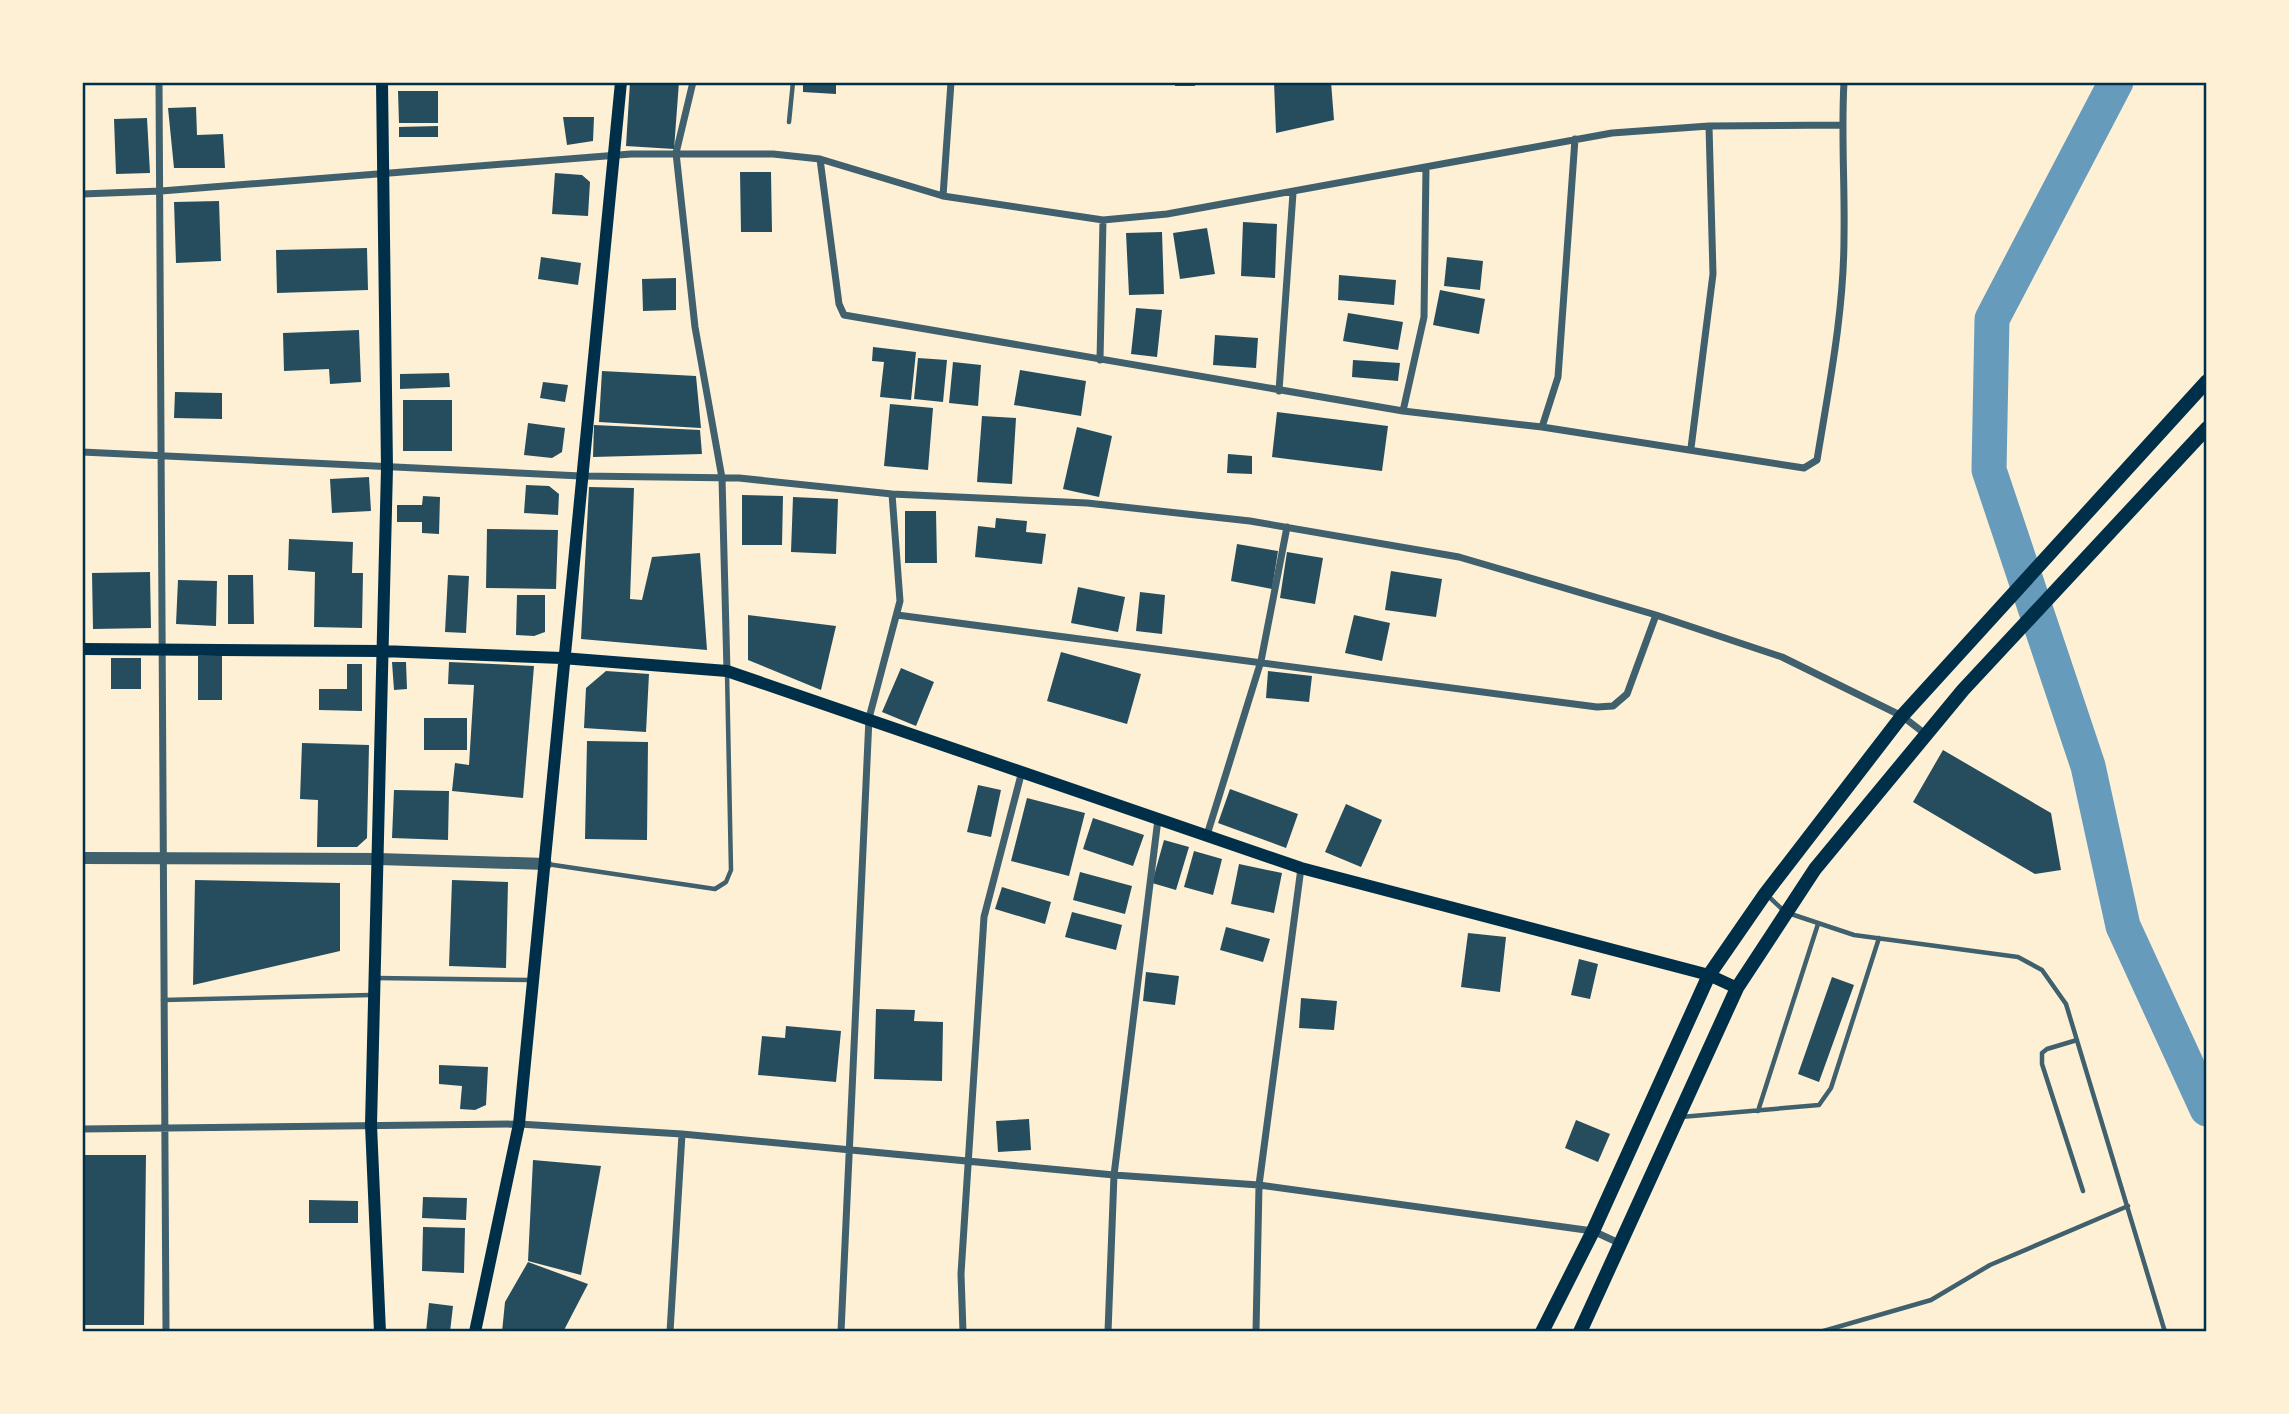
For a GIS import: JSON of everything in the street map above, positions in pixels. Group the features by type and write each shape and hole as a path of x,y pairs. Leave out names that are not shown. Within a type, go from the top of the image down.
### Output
{"main road":[{"path":"380,1332 370,1125 387,468 382,82"},
{"path":"475,1332 519,1124 531,980 546,864 562,657 621,82"},
{"path":"1542,1332 1593,1231 1709,975 1765,894 1902,716 2207,382"},
{"path":"1580,1332 1737,988 1785,912 1815,869 1924,733 2207,428"},
{"path":"82,649 382,651 562,657 727,671 1301,868 1709,975 1737,988"}],"street":[{"path":"159,82 161,859 166,1332"},
{"path":"693,82 676,153 695,327 722,478 727,671"},
{"path":"943,196 951,82"},
{"path":"820,159 839,304 844,316 1403,411 1691,448 1804,468 1817,460 1836,344 1844,239 1841,125 1844,82"},
{"path":"82,194 161,191 614,155 773,154 820,159 943,196 1102,220 1167,215 1612,133 1709,127 1841,125"},
{"path":"1691,448 1713,274 1709,127"},
{"path":"1542,427 1558,377 1575,139"},
{"path":"1403,411 1423,317 1426,167"},
{"path":"1279,391 1293,193"},
{"path":"1100,360 1102,220"},
{"path":"82,452 581,476 722,478 892,494 1087,503 1287,527 1459,558 1656,615 1782,657 1902,716 1924,733"},
{"path":"841,1332 869,718 900,601 892,494"},
{"path":"1207,835 1261,661 1287,527"},
{"path":"897,615 1597,707 1613,706 1627,694 1656,615"},
{"path":"962,1332 961,1274 984,917 1022,771"},
{"path":"1108,1332 1114,1175 1158,819"},
{"path":"82,858 378,859 546,864"},
{"path":"1256,1332 1259,1185 1301,868"},
{"path":"82,1129 519,1124 682,1134 1114,1175 1259,1185 1593,1231 1619,1243"},
{"path":"670,1332 682,1134"}],"lane":[{"path":"789,122 793,82"},
{"path":"546,864 715,889 726,882 731,870 727,671"},
{"path":"1765,894 1785,912 1818,925 1880,938 2018,957 2042,970 2066,1004 2165,1332"},
{"path":"1758,1111 1818,925"},
{"path":"1677,1117 1819,1105 1830,1088 1880,938"},
{"path":"375,978 531,980"},
{"path":"162,1000 374,995"},
{"path":"2077,1040 2047,1049 2042,1054 2042,1064 2083,1191"},
{"path":"1820,1332 1931,1300 1990,1265 2127,1206"}],"building":[{"path":"630,82 679,82 674,149 626,146"},
{"path":"803,82 836,82 836,94 803,92"},
{"path":"1175,82 1195,82 1195,86 1175,86"},
{"path":"1274,82 1331,82 1334,120 1276,133"},
{"path":"398,91 438,91 438,123 399,123"},
{"path":"196,107 197,135 223,134 225,168 174,168 168,108"},
{"path":"563,117 594,117 593,141 567,145"},
{"path":"147,118 150,173 116,174 114,119"},
{"path":"438,126 438,137 399,137 399,127"},
{"path":"740,172 771,172 772,232 741,232"},
{"path":"555,173 582,175 590,182 588,216 552,214"},
{"path":"219,201 221,261 176,263 174,202"},
{"path":"1243,222 1277,224 1275,278 1241,276"},
{"path":"1207,228 1215,274 1180,279 1173,233"},
{"path":"1162,232 1164,294 1129,295 1126,233"},
{"path":"367,248 368,290 277,293 276,250"},
{"path":"541,257 581,263 578,285 538,279"},
{"path":"1447,257 1483,261 1480,290 1444,286"},
{"path":"1339,275 1396,280 1394,305 1338,300"},
{"path":"676,278 676,310 643,311 642,279"},
{"path":"1440,290 1485,299 1479,334 1433,325"},
{"path":"1136,308 1162,310 1157,357 1131,354"},
{"path":"1348,313 1403,322 1398,350 1343,341"},
{"path":"359,330 361,382 330,384 329,369 284,371 283,333"},
{"path":"1215,335 1258,338 1256,368 1213,365"},
{"path":"873,347 916,352 911,400 880,397 884,362 872,361"},
{"path":"918,358 947,360 943,402 914,399"},
{"path":"1353,360 1400,363 1398,381 1352,377"},
{"path":"953,362 981,365 978,406 949,403"},
{"path":"1020,370 1086,381 1081,416 1014,405"},
{"path":"602,371 696,376 701,428 599,422"},
{"path":"449,373 450,387 400,389 400,374"},
{"path":"543,382 568,385 565,402 540,398"},
{"path":"175,392 222,393 222,419 174,418"},
{"path":"403,400 452,400 452,451 403,451"},
{"path":"890,404 933,408 928,470 884,466"},
{"path":"1277,412 1388,426 1382,471 1272,457"},
{"path":"982,416 1016,418 1012,484 977,482"},
{"path":"528,423 565,428 562,452 552,458 524,455"},
{"path":"594,425 700,430 702,454 593,457"},
{"path":"1077,427 1112,436 1099,497 1063,489"},
{"path":"1228,454 1252,456 1252,474 1227,473"},
{"path":"369,477 371,511 332,513 330,479"},
{"path":"526,485 549,486 559,494 558,515 524,513"},
{"path":"589,487 634,488 630,599 642,600 652,557 700,553 707,650 581,639"},
{"path":"742,495 783,496 782,545 742,545"},
{"path":"423,496 440,497 439,534 422,533 422,522 397,522 397,505 422,505"},
{"path":"793,497 838,499 836,554 791,552"},
{"path":"905,511 936,511 937,563 905,563"},
{"path":"996,518 1027,521 1026,532 1046,534 1042,564 975,557 978,526 995,528"},
{"path":"487,529 558,530 556,589 486,588"},
{"path":"289,539 353,542 352,573 363,573 362,628 314,627 315,572 288,570"},
{"path":"1237,544 1278,551 1272,589 1231,581"},
{"path":"1287,552 1323,558 1315,604 1280,598"},
{"path":"1391,571 1442,579 1436,617 1385,610"},
{"path":"150,572 151,628 93,629 92,573"},
{"path":"228,575 253,575 254,624 228,624"},
{"path":"448,575 469,576 466,633 445,632"},
{"path":"178,580 217,581 216,626 176,624"},
{"path":"1078,587 1125,597 1118,632 1071,623"},
{"path":"1140,592 1165,595 1162,634 1136,631"},
{"path":"517,595 545,595 545,632 534,636 516,635"},
{"path":"748,615 836,626 821,690 748,660"},
{"path":"1354,615 1390,623 1382,661 1345,653"},
{"path":"1061,652 1141,674 1127,724 1047,701"},
{"path":"198,656 222,656 222,700 198,700"},
{"path":"111,658 141,658 141,689 111,689"},
{"path":"392,662 406,662 407,689 394,690"},
{"path":"449,662 534,666 523,798 452,791 455,763 469,765 474,685 448,684"},
{"path":"347,664 362,664 362,711 319,710 319,689 347,689"},
{"path":"901,668 934,682 916,726 882,712"},
{"path":"606,671 649,674 646,732 584,728 586,688"},
{"path":"1268,671 1312,676 1309,702 1266,698"},
{"path":"424,718 467,718 467,750 424,750"},
{"path":"587,741 648,742 647,840 585,839"},
{"path":"302,743 369,745 367,838 357,847 317,847 318,800 300,799"},
{"path":"1943,750 2051,813 2061,870 2035,874 1913,802"},
{"path":"978,785 1001,790 991,837 967,832"},
{"path":"1230,789 1298,814 1286,848 1218,823"},
{"path":"394,790 449,791 448,840 392,838"},
{"path":"1027,798 1085,813 1069,876 1011,861"},
{"path":"1346,804 1382,820 1361,867 1325,852"},
{"path":"1093,818 1144,835 1133,866 1083,849"},
{"path":"1164,840 1189,847 1176,890 1152,883"},
{"path":"1194,851 1222,859 1213,895 1184,887"},
{"path":"1239,864 1282,873 1274,913 1231,904"},
{"path":"1080,872 1132,886 1125,914 1073,900"},
{"path":"195,880 340,883 340,951 193,985"},
{"path":"452,880 508,882 506,968 449,966"},
{"path":"1002,887 1051,902 1045,924 995,909"},
{"path":"1072,912 1122,925 1116,950 1065,937"},
{"path":"1226,927 1270,939 1263,962 1220,950"},
{"path":"1468,933 1506,937 1500,992 1461,987"},
{"path":"1579,959 1598,964 1590,999 1571,995"},
{"path":"1146,972 1179,976 1175,1005 1143,1001"},
{"path":"1832,977 1854,985 1819,1082 1798,1074"},
{"path":"1301,998 1337,1001 1334,1030 1299,1028"},
{"path":"876,1009 915,1010 914,1021 943,1022 942,1081 874,1079"},
{"path":"786,1026 841,1031 836,1082 758,1075 762,1036 785,1038"},
{"path":"439,1065 488,1067 486,1105 475,1110 460,1109 462,1086 439,1084"},
{"path":"1029,1119 1031,1150 998,1152 996,1121"},
{"path":"1576,1120 1610,1134 1598,1162 1565,1148"},
{"path":"82,1155 146,1155 144,1325 82,1325"},
{"path":"533,1160 601,1166 581,1275 528,1261"},
{"path":"423,1197 467,1198 466,1220 422,1218"},
{"path":"309,1200 358,1201 358,1223 309,1223"},
{"path":"423,1227 465,1228 464,1273 422,1271"},
{"path":"528,1262 588,1284 563,1332 502,1332 505,1302"},
{"path":"429,1303 453,1306 450,1332 426,1332"}],"waterway":[{"path":"2116,82 1992,319 1989,470 2088,766 2123,926 2207,1109"}]}
